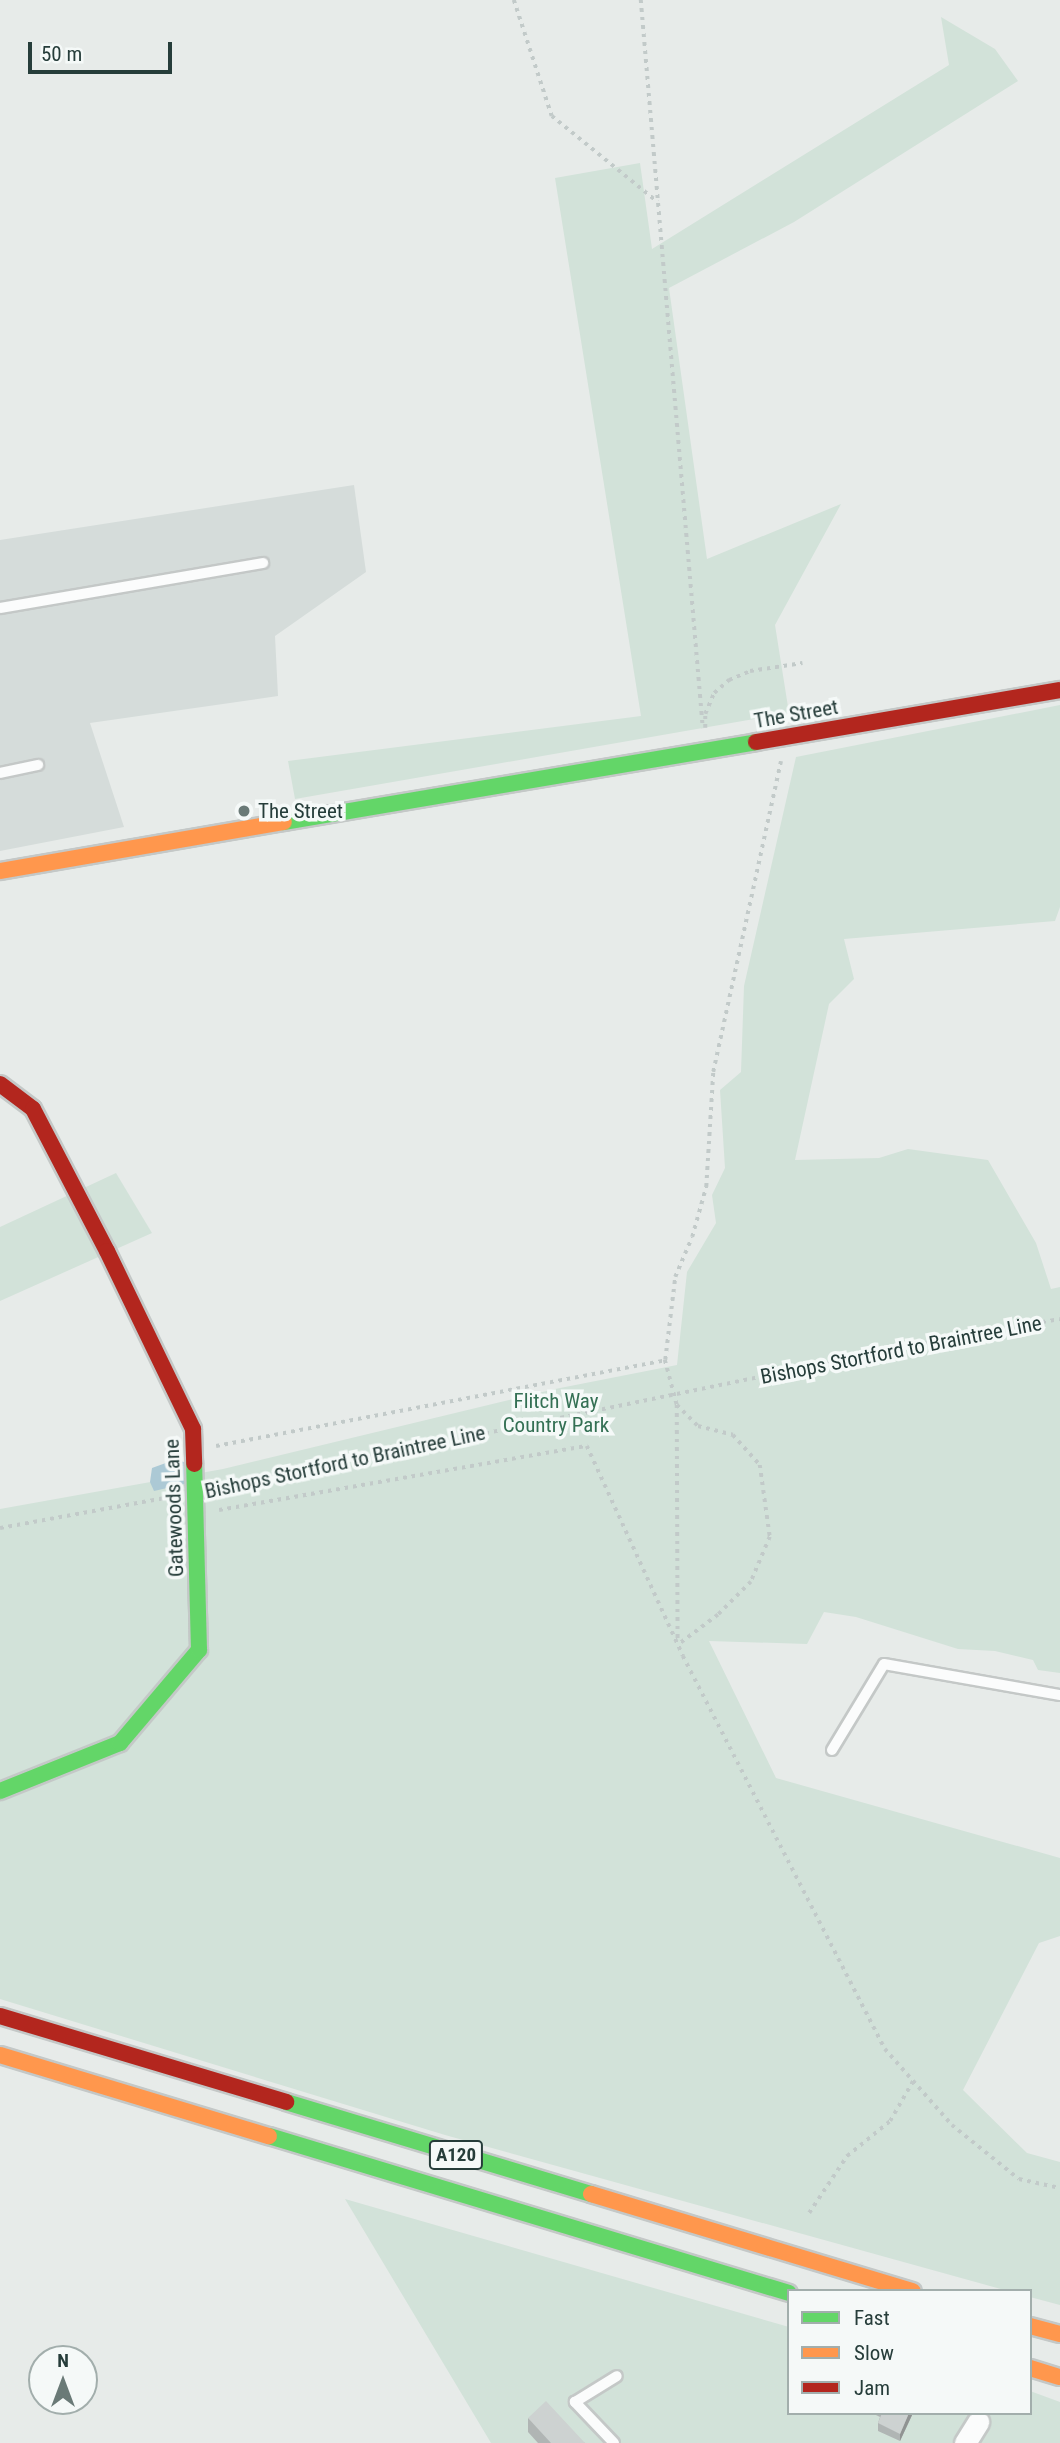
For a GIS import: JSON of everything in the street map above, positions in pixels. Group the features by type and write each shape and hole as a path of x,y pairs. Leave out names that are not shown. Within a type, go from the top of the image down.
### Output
{"main road":[{"name":"The Street","path":"0,871 1060,690"},
{"name":"Gatewoods Lane","path":"0,1084 33,1109 107,1251 193,1429 199,1650 120,1743 0,1791"},
{"name":"A120","path":"0,2016 906,2289"},
{"name":"A120","path":"0,2057 787,2292"},
{"path":"1032,2327 1060,2334"},
{"path":"1032,2369 1060,2377"}],"street":[{"path":"965,2443 978,2422"}],"lane":[{"path":"0,608 263,563"},
{"path":"0,773 38,765"},
{"path":"832,1750 884,1664 1060,1695"},
{"path":"614,2443 575,2402 617,2376"}],"path":[{"path":"514,0 552,116 658,202"},
{"path":"641,0 705,751"},
{"path":"705,751 705,714 715,693 729,680 750,671 802,663"},
{"path":"678,1645 677,1405 666,1360 675,1277 692,1237 706,1187 713,1072 779,776 783,738"},
{"name":"Bishops Stortford to Braintree Line","path":"0,1528 194,1493 925,1343 1060,1319"},
{"path":"194,1450 666,1360"},
{"path":"677,1405 698,1426 733,1435 760,1465 770,1537 751,1582 718,1615 678,1645"},
{"path":"195,1514 587,1447 678,1645 885,2049 951,2125 1019,2179 1060,2188"},
{"path":"809,2213 847,2157 891,2121 913,2081"}],"shaded area":[{"path":"354,485 366,572 275,636 278,696 90,723 124,827 0,851 0,540"}],"green space":[{"path":"941,17 995,49 1018,81 794,222 669,288 707,559 841,504 775,625 789,713 295,799 288,761 641,716 555,178 640,163 652,249 949,65"},
{"name":"Flitch Way Country Park","path":"1060,705 1060,907 1055,921 844,939 854,979 829,1004 795,1160 879,1158 908,1149 988,1160 1036,1243 1051,1289 1060,1287 1060,1673 1038,1670 1033,1660 995,1651 958,1649 856,1617 824,1612 807,1644 709,1641 776,1778 1060,1858 1060,1936 1039,1943 963,2090 1027,2153 1060,2162 1060,2305 1032,2298 1032,2289 1001,2289 445,2135 0,1999 0,1509 223,1469 555,1389 677,1365 687,1272 716,1223 712,1195 725,1168 720,1090 741,1072 744,986 796,757"},
{"path":"116,1173 152,1233 0,1301 0,1227"},
{"path":"345,2199 787,2326 787,2415 1032,2415 1032,2392 1060,2402 1060,2443 491,2443"}],"water":[{"path":"174,1460 184,1462 189,1483 154,1491 150,1482 152,1468"}],"building":[{"path":"546,2401 585,2443 551,2443 528,2418"},
{"path":"881,2415 908,2415 900,2434 878,2423"}],"traffic: fast":[{"path":"284,822 756,742"},
{"path":"0,1791 120,1743 199,1650 194,1464"},
{"path":"286,2102 591,2194"},
{"path":"269,2136 787,2292"}],"traffic: slow":[{"path":"0,871 284,822"},
{"path":"0,2055 269,2136"},
{"path":"591,2194 906,2289"},
{"path":"1032,2327 1060,2334"},
{"path":"1032,2369 1060,2377"}],"traffic: jam":[{"path":"756,742 1060,690"},
{"path":"0,1084 33,1109 107,1251 193,1429 194,1464"},
{"path":"0,2016 286,2102"}],"place":[{"name":"The Street","path":"244,811"}]}
